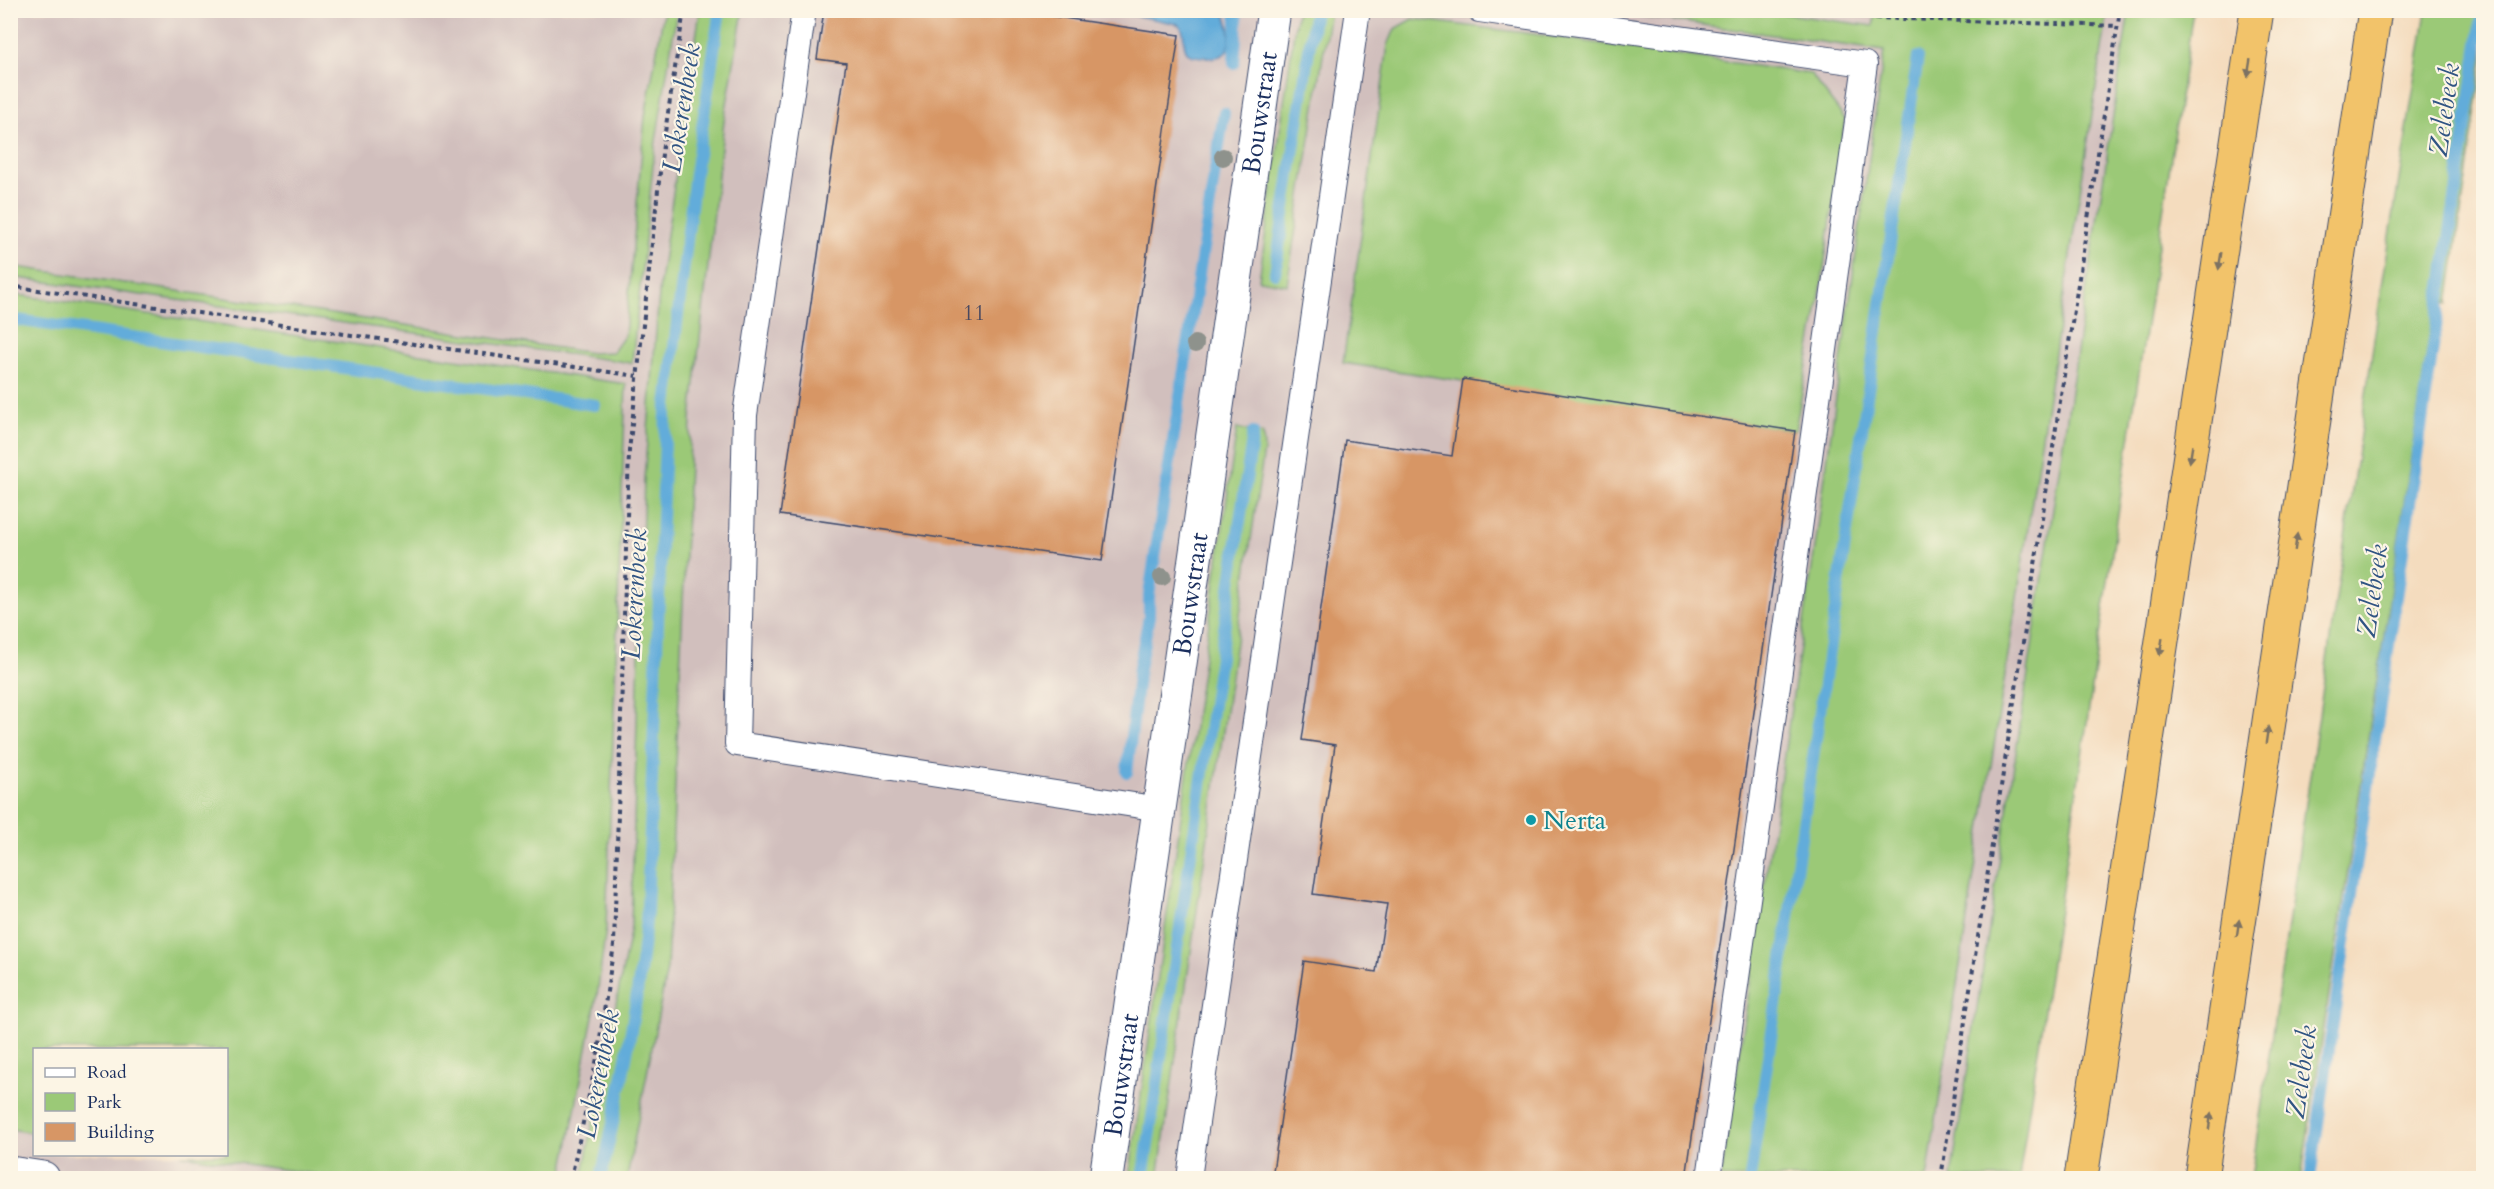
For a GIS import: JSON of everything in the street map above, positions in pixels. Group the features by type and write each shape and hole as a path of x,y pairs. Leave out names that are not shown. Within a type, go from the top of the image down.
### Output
{"highway":[{"path":"2081,1179 2258,10"},
{"path":"2201,1179 2375,10"}],"street":[{"name":"Bouwstraat","path":"1106,1179 1274,10"},
{"path":"10,1173 43,1179"}],"lane":[{"path":"804,10 745,415 737,744 1160,809"},
{"path":"1189,1179 1358,10"},
{"path":"1479,10 1865,64 1709,1179"}],"path":[{"path":"571,1179 597,1058 614,945 629,451 663,145 684,10"},
{"path":"1822,10 1874,18 2118,26"},
{"path":"1941,1179 2120,10"},
{"path":"10,286 637,376"}],"shaded area":[{"path":"10,11 2129,11 1951,1178 11,1178"}],"green space":[{"path":"1758,10 1873,26 1876,11 2108,11 1927,1178 1721,1178 1817,534 1884,51 1606,11"},
{"path":"664,11 677,11 655,147 632,363 11,277 11,266 592,353 613,352 625,335 645,116"},
{"path":"700,11 743,11 724,121 691,419 667,969 627,1178 582,1178 631,927 644,479 660,282"},
{"path":"1297,11 1330,11 1287,285 1259,280"},
{"path":"2129,11 2193,11 2019,1178 1951,1178"},
{"path":"2426,11 2483,11 2483,60 2448,304 2435,300 2301,1178 2251,1178 2381,292"},
{"path":"1413,19 1811,74 1845,119 1821,289 1795,431 1343,363 1388,45 1395,29"},
{"path":"11,294 626,384 606,928 597,996 562,1178 343,1178 188,1156 228,1156 228,1048 33,1048 33,1133 11,1129"},
{"path":"1237,428 1263,434 1264,450 1158,1178 1129,1178"}],"water":[{"path":"1112,11 1224,11 1229,27 1230,43 1228,49 1217,57 1193,56 1186,51 1183,31 1178,24"}],"building":[{"path":"824,10 1009,10 1179,35 1102,561 780,515 846,63 817,59"},
{"name":"Nerta","path":"1463,379 1795,431 1686,1178 1272,1178 1304,961 1376,972 1387,904 1313,894 1335,745 1302,740 1345,440 1452,456"}],"waterway":[{"name":"Lokerenbeek","path":"601,1178 629,1045 644,944 666,414 695,174 720,10"},
{"path":"1234,63 1237,20 1235,10"},
{"path":"1275,273 1315,10"},
{"name":"Zelebeek","path":"2310,1178 2483,10"},
{"path":"1750,1178 1918,57"},
{"path":"1127,772 1139,668 1149,617 1149,595 1224,113"},
{"path":"10,319 595,405"},
{"path":"1143,1178 1253,433"}],"place":[{"name":"Nerta","path":"1531,820"}]}
